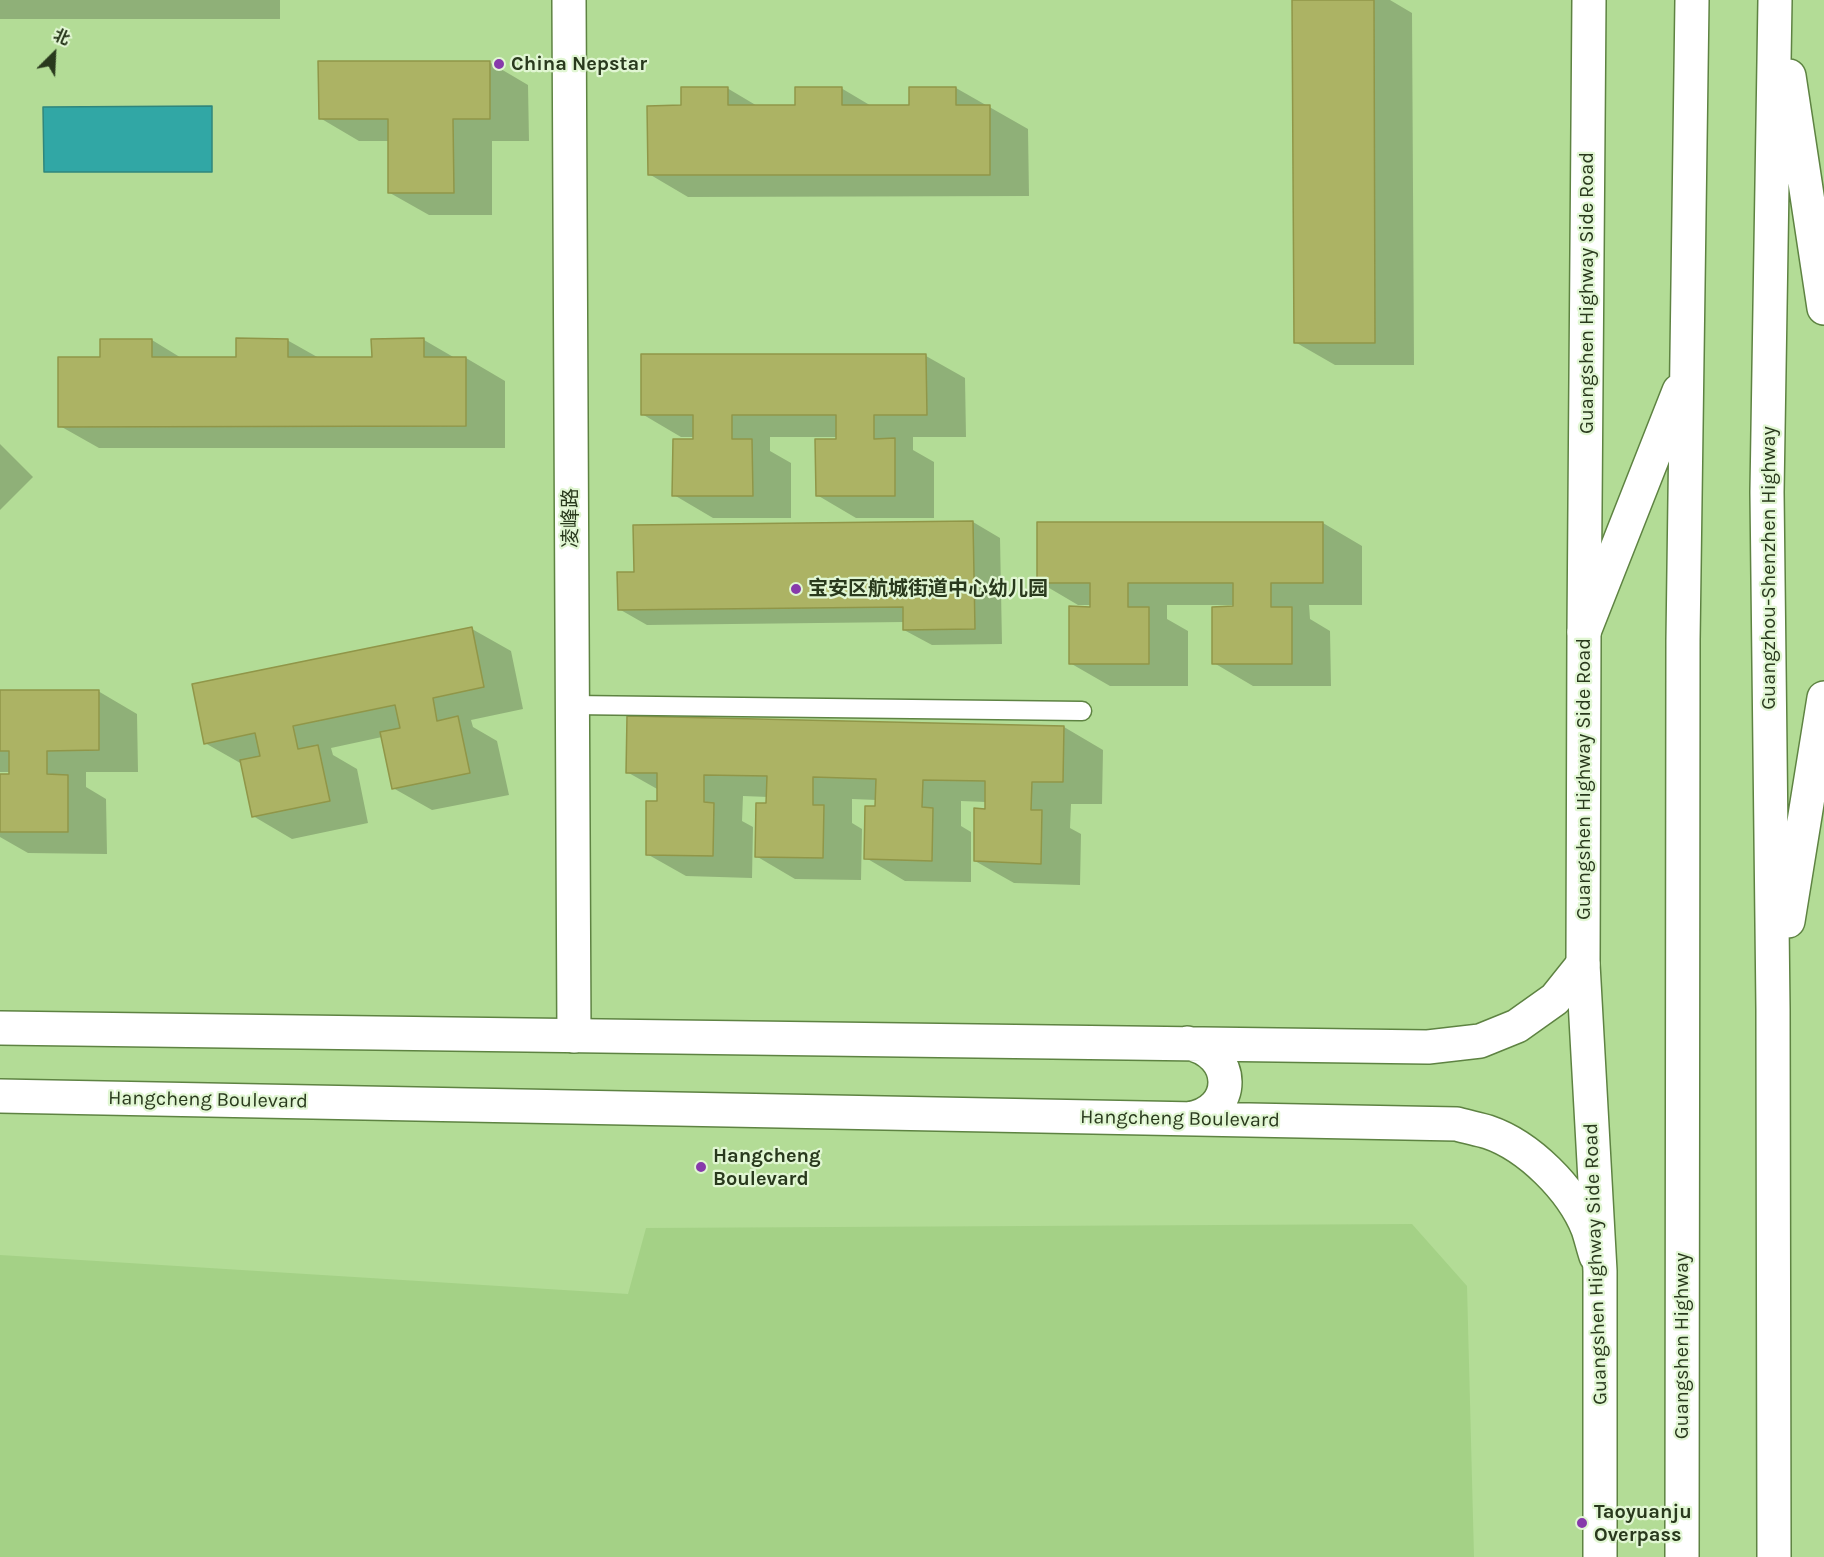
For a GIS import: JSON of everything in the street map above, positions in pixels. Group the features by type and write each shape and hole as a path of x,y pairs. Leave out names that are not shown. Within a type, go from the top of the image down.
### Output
{"main road":[{"name":"凌峰路","path":"568,0 574,1036"},
{"name":"Guangshen Highway Side Road","path":"1589,0 1583,964 1600,1271 1600,1557"},
{"path":"1682,1557 1683,676 1692,0"},
{"path":"1777,0 1824,308"},
{"name":"Guangzhou-Shenzhen Highway","path":"1774,1557 1773,1009 1767,492 1777,0"},
{"path":"1584,632 1687,373"},
{"path":"1773,1009 1824,698"},
{"path":"0,1028 1428,1047 1480,1041 1517,1026 1555,999 1583,964"},
{"path":"1187,1044 1209,1051 1218,1059 1225,1081 1218,1104 1210,1112 1188,1119"},
{"name":"Hangcheng Boulevard","path":"0,1096 1457,1124 1490,1133 1522,1150 1552,1174 1573,1202 1587,1228 1600,1271"}],"lane":[{"path":"572,705 1082,711"}],"shaded area":[{"path":"1412,1224 1467,1286 1474,1557 0,1557 0,1255 628,1294 646,1228"}],"water":[{"path":"212,106 212,172 44,172 43,107"}],"building":[{"path":"1292,0 1374,0 1375,343 1294,343"},
{"path":"318,61 490,61 490,119 453,119 454,193 388,193 388,119 319,119"},
{"path":"681,87 728,87 728,105 795,105 795,87 842,87 842,105 909,105 909,87 956,87 956,105 990,105 990,175 648,175 647,106 681,105"},
{"path":"236,338 288,339 288,357 372,357 371,339 424,338 424,357 466,357 466,426 58,427 58,357 100,357 100,339 152,339 152,357 236,357"},
{"path":"641,354 926,354 927,415 874,415 874,439 895,438 895,496 816,496 815,439 836,439 836,415 732,415 732,439 752,439 753,496 672,496 673,439 693,439 693,415 641,415"},
{"name":"宝安区航城街道中心幼儿园","path":"973,521 975,629 903,630 903,607 618,610 617,572 634,572 633,525"},
{"path":"1037,522 1323,522 1323,583 1271,583 1271,607 1292,607 1292,664 1212,664 1212,607 1233,606 1233,583 1128,583 1128,607 1149,607 1149,664 1069,664 1069,606 1090,607 1090,583 1037,583"},
{"path":"472,627 484,687 433,698 437,721 458,716 470,773 392,789 380,732 400,728 395,705 293,726 298,749 318,745 330,801 252,817 240,760 260,756 255,733 204,744 192,684"},
{"path":"0,690 99,690 99,750 47,751 47,774 68,775 68,832 0,832 0,774 9,774 9,751 0,751"},
{"path":"627,716 1064,726 1063,782 1032,782 1031,810 1042,810 1041,864 974,861 974,808 985,809 985,781 923,780 922,807 933,808 932,861 864,859 865,806 875,806 876,779 813,777 813,805 824,805 823,858 755,857 756,803 766,803 767,776 704,775 704,802 714,803 713,856 646,855 646,801 657,801 657,773 626,773"}],"place":[{"name":"China Nepstar","path":"499,64"},
{"name":"宝安区航城街道中心幼儿园","path":"796,589"},
{"name":"Hangcheng Boulevard","path":"701,1167"},
{"name":"Taoyuanju Overpass","path":"1582,1523"}]}
